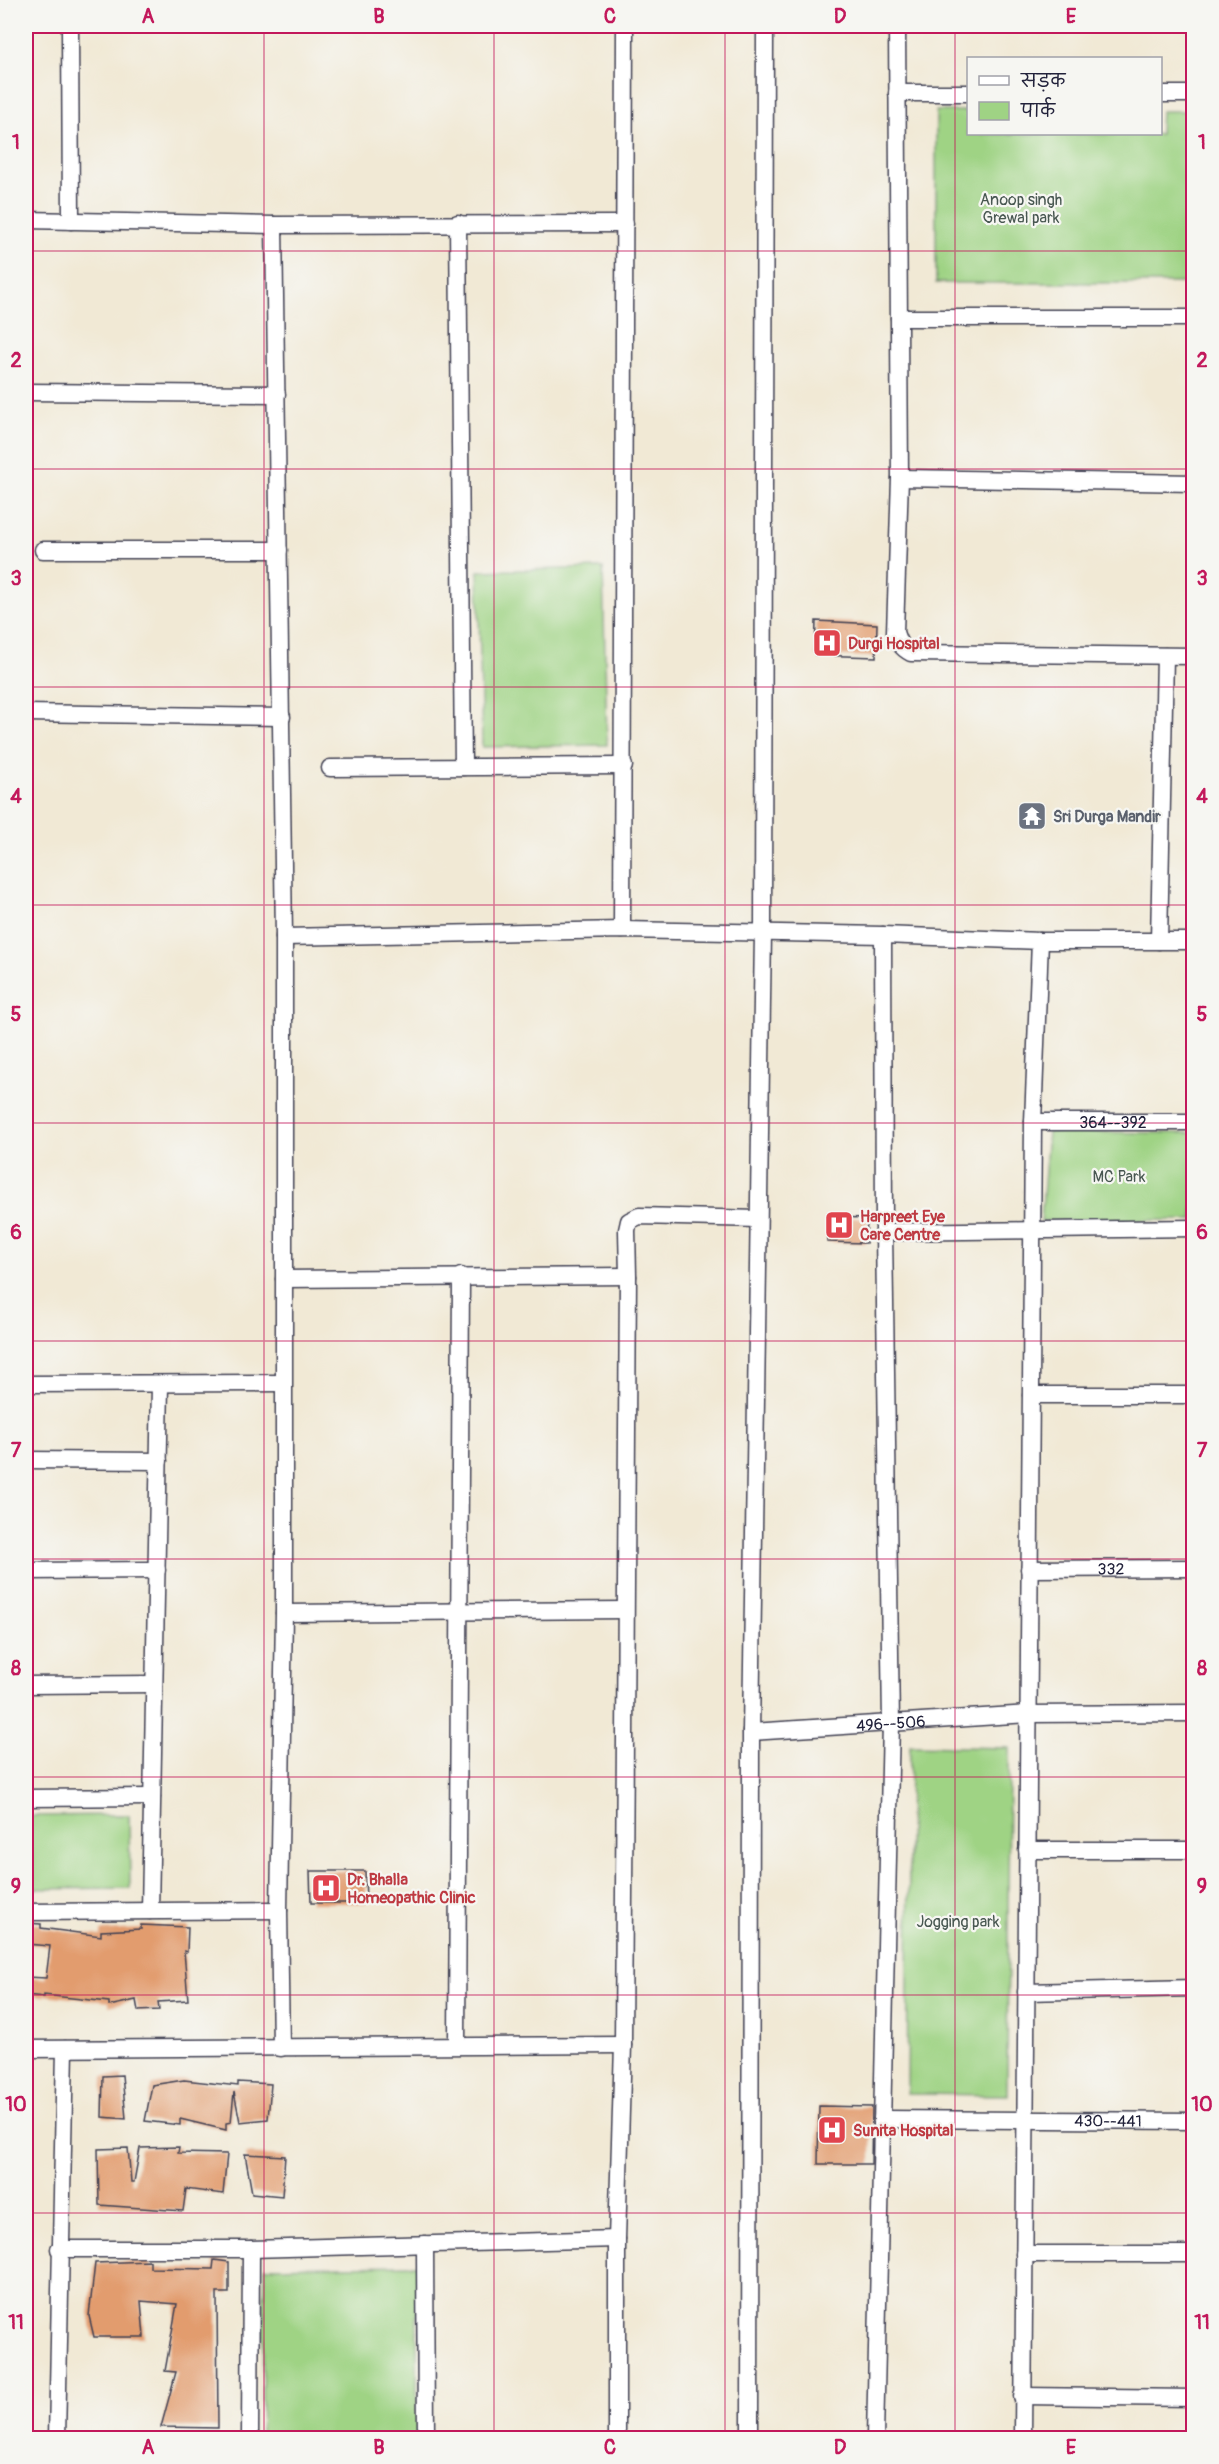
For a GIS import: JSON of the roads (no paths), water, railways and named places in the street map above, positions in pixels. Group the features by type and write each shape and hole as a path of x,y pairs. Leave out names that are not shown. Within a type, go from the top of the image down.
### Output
{"street":[{"path":"70,26 71,221"},
{"path":"622,930 625,26"},
{"path":"750,2439 751,1732 763,933 765,26"},
{"path":"897,26 900,478 895,632 898,642 904,650 911,653 1194,656"},
{"path":"897,93 967,93"},
{"path":"1162,94 1194,94"},
{"path":"26,220 274,225 625,224"},
{"path":"458,223 463,767"},
{"path":"274,225 284,937 284,1613 279,1910 281,2048"},
{"path":"899,318 1194,318"},
{"path":"26,392 277,394"},
{"path":"900,478 1194,483"},
{"path":"43,550 279,550"},
{"path":"1159,941 1165,656"},
{"path":"26,713 282,717"},
{"path":"330,768 624,766"},
{"path":"284,937 622,930 883,935 1040,941 1194,941"},
{"path":"875,2439 891,1723 884,1232 883,935"},
{"path":"1023,2439 1033,1122 1040,941"},
{"name":"364--392","path":"1033,1122 1194,1122"},
{"path":"617,2439 617,2239 623,2045 627,1230 629,1221 639,1216 758,1219"},
{"path":"884,1232 1194,1228"},
{"path":"458,2045 461,1276"},
{"path":"284,1279 628,1276"},
{"path":"26,1384 283,1383"},
{"path":"150,1911 160,1385"},
{"path":"1031,1395 1194,1395"},
{"path":"26,1460 159,1461"},
{"name":"332","path":"1029,1569 1194,1568"},
{"path":"26,1571 157,1570"},
{"path":"284,1613 625,1610"},
{"path":"26,1685 154,1684"},
{"name":"496--506","path":"751,1732 1028,1714 1194,1713"},
{"path":"26,1798 152,1797"},
{"path":"1027,1850 1194,1850"},
{"path":"26,1912 279,1910"},
{"path":"1026,1992 1194,1988"},
{"path":"26,2049 623,2045"},
{"path":"57,2439 59,2249 65,2049"},
{"name":"430--441","path":"882,2119 1194,2121"},
{"path":"59,2249 251,2248 617,2239"},
{"path":"425,2244 426,2439"},
{"path":"250,2439 251,2248"},
{"path":"1024,2254 1194,2254"},
{"path":"1022,2396 1194,2398"}],"place":[{"name":"Durgi Hospital","path":"827,643"},
{"name":"Sri Durga Mandir","path":"1032,816"},
{"name":"Harpreet Eye Care Centre","path":"839,1225"},
{"name":"Dr. Bhalla Homeopathic Clinic","path":"326,1888"},
{"name":"Sunita Hospital","path":"832,2130"}],"park label":[{"name":"Anoop singh Grewal park","path":"1021,208"},
{"name":"MC Park","path":"1119,1176"},
{"name":"Jogging park","path":"958,1921"}]}
